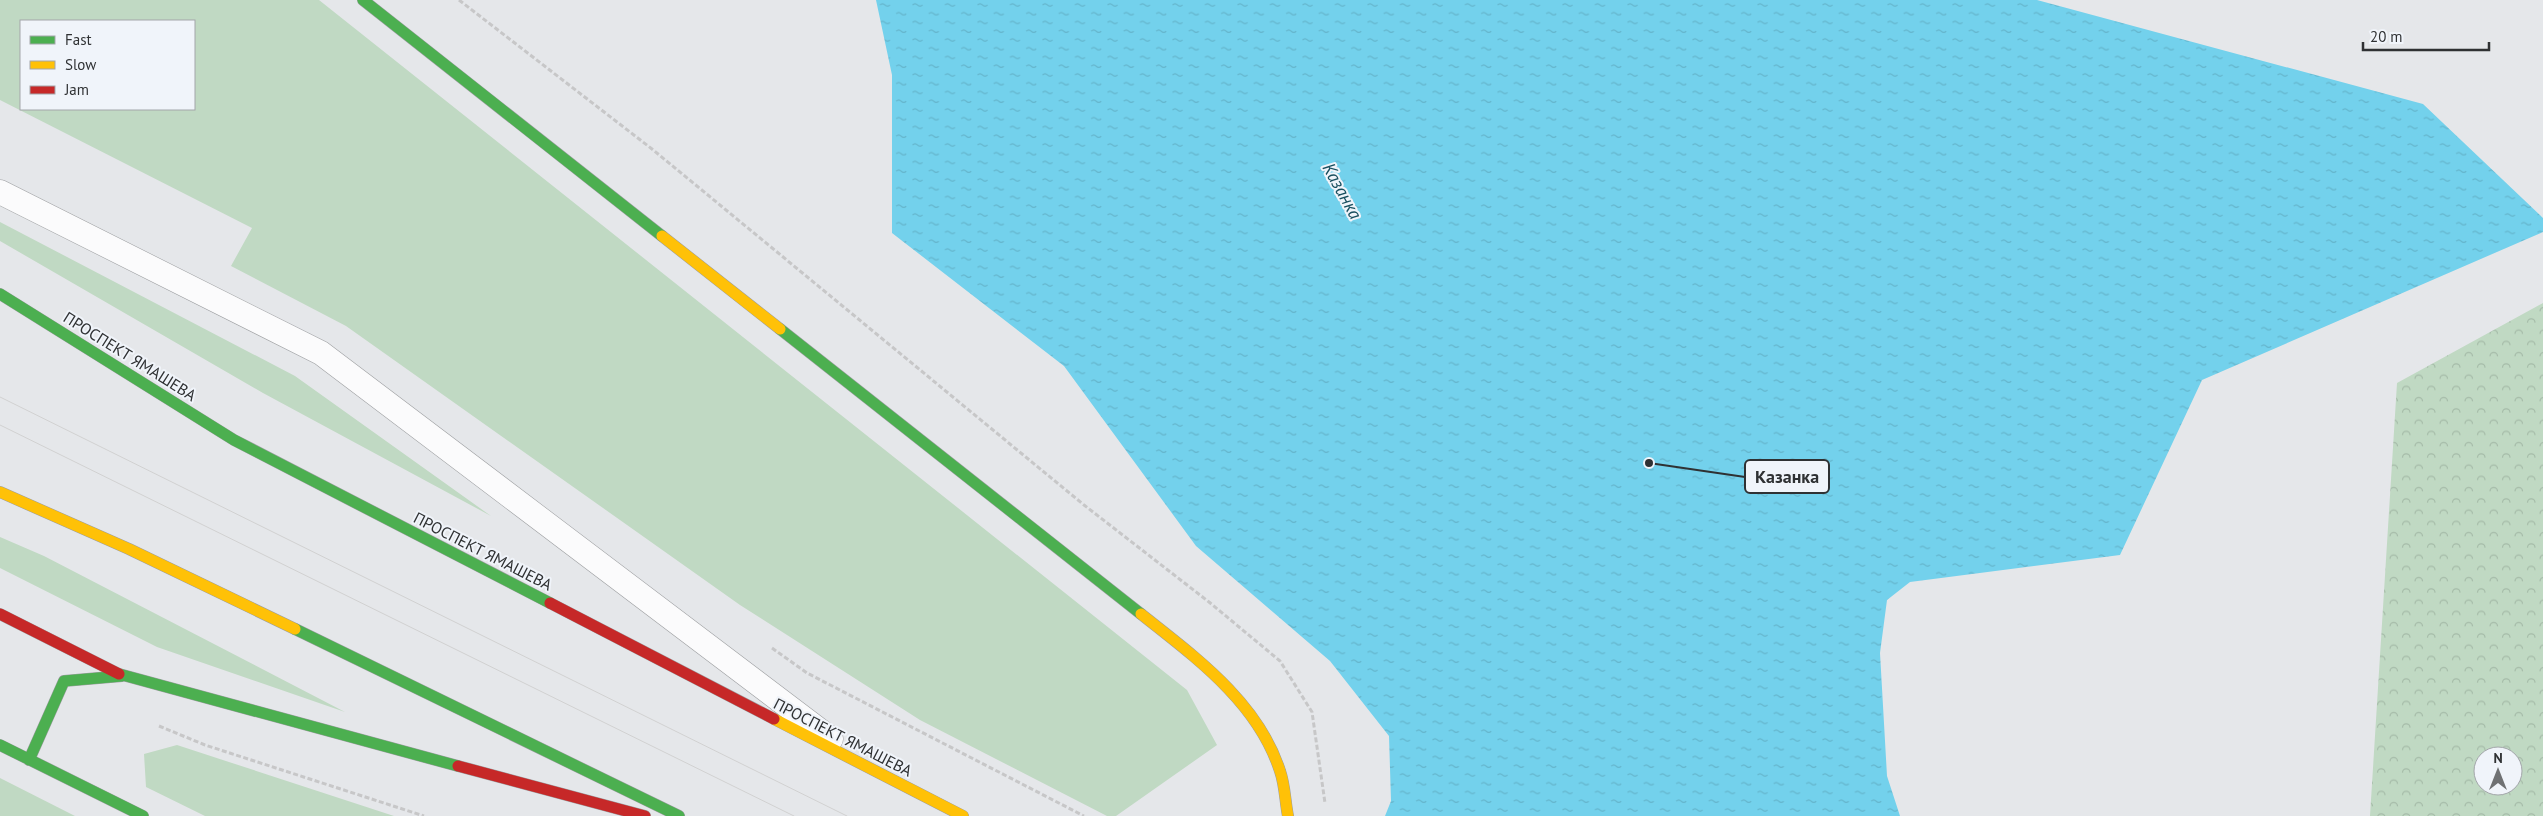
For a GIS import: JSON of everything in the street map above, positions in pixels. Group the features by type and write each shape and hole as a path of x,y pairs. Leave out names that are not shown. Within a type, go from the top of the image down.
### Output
{"main road":[{"path":"363,0 1205,665 1256,720 1280,771 1288,816"},
{"name":"ПРОСПЕКТ ЯМАШЕВА","path":"0,294 234,440 876,773 963,816"},
{"path":"0,492 129,549 679,816"},
{"path":"0,614 122,676 645,816"},
{"path":"29,760 64,681 122,676"},
{"path":"0,745 143,816"}],"lane":[{"path":"0,192 321,353 876,773"}],"path":[{"path":"459,0 652,149 1084,505 1209,602 1280,661 1312,712 1326,806"},
{"path":"157,725 206,746 424,816"}],"green space":[{"path":"0,0 319,0 1187,690 1217,745 1116,816 1107,816 920,720 740,605 346,326 231,266 252,228 0,100"},
{"path":"0,222 295,376 491,516 263,393 0,241"},
{"path":"2543,303 2543,816 2370,816 2397,383"},
{"path":"0,537 44,556 345,712 157,647 0,568"},
{"path":"177,745 394,816 205,816 146,787 144,754"},
{"path":"0,778 75,816 0,816"}],"water":[{"name":"Казанка","path":"876,0 2037,0 2423,104 2543,218 2543,232 2202,380 2120,555 1910,582 1887,600 1880,653 1887,776 1900,816 1385,816 1391,801 1389,736 1330,661 1196,546 1064,366 892,233 892,75"}],"tram line":[{"path":"0,397 847,816"},
{"path":"0,425 794,816"}],"traffic: fast":[{"path":"363,0 662,236"},
{"path":"0,294 234,440 550,603"},
{"path":"780,329 1141,614"},
{"path":"295,629 679,816"},
{"path":"119,674 458,766"},
{"path":"29,760 64,681 122,676"},
{"path":"0,745 143,816"}],"traffic: slow":[{"path":"662,236 780,329"},
{"path":"0,492 129,549 295,629"},
{"path":"1141,614 1203,664 1241,702 1257,723 1270,746 1280,771 1288,816"},
{"path":"774,719 963,816"}],"traffic: jam":[{"path":"550,603 774,719"},
{"path":"0,614 119,674"},
{"path":"458,766 645,816"}],"place":[{"name":"Казанка","path":"1649,463"}]}
